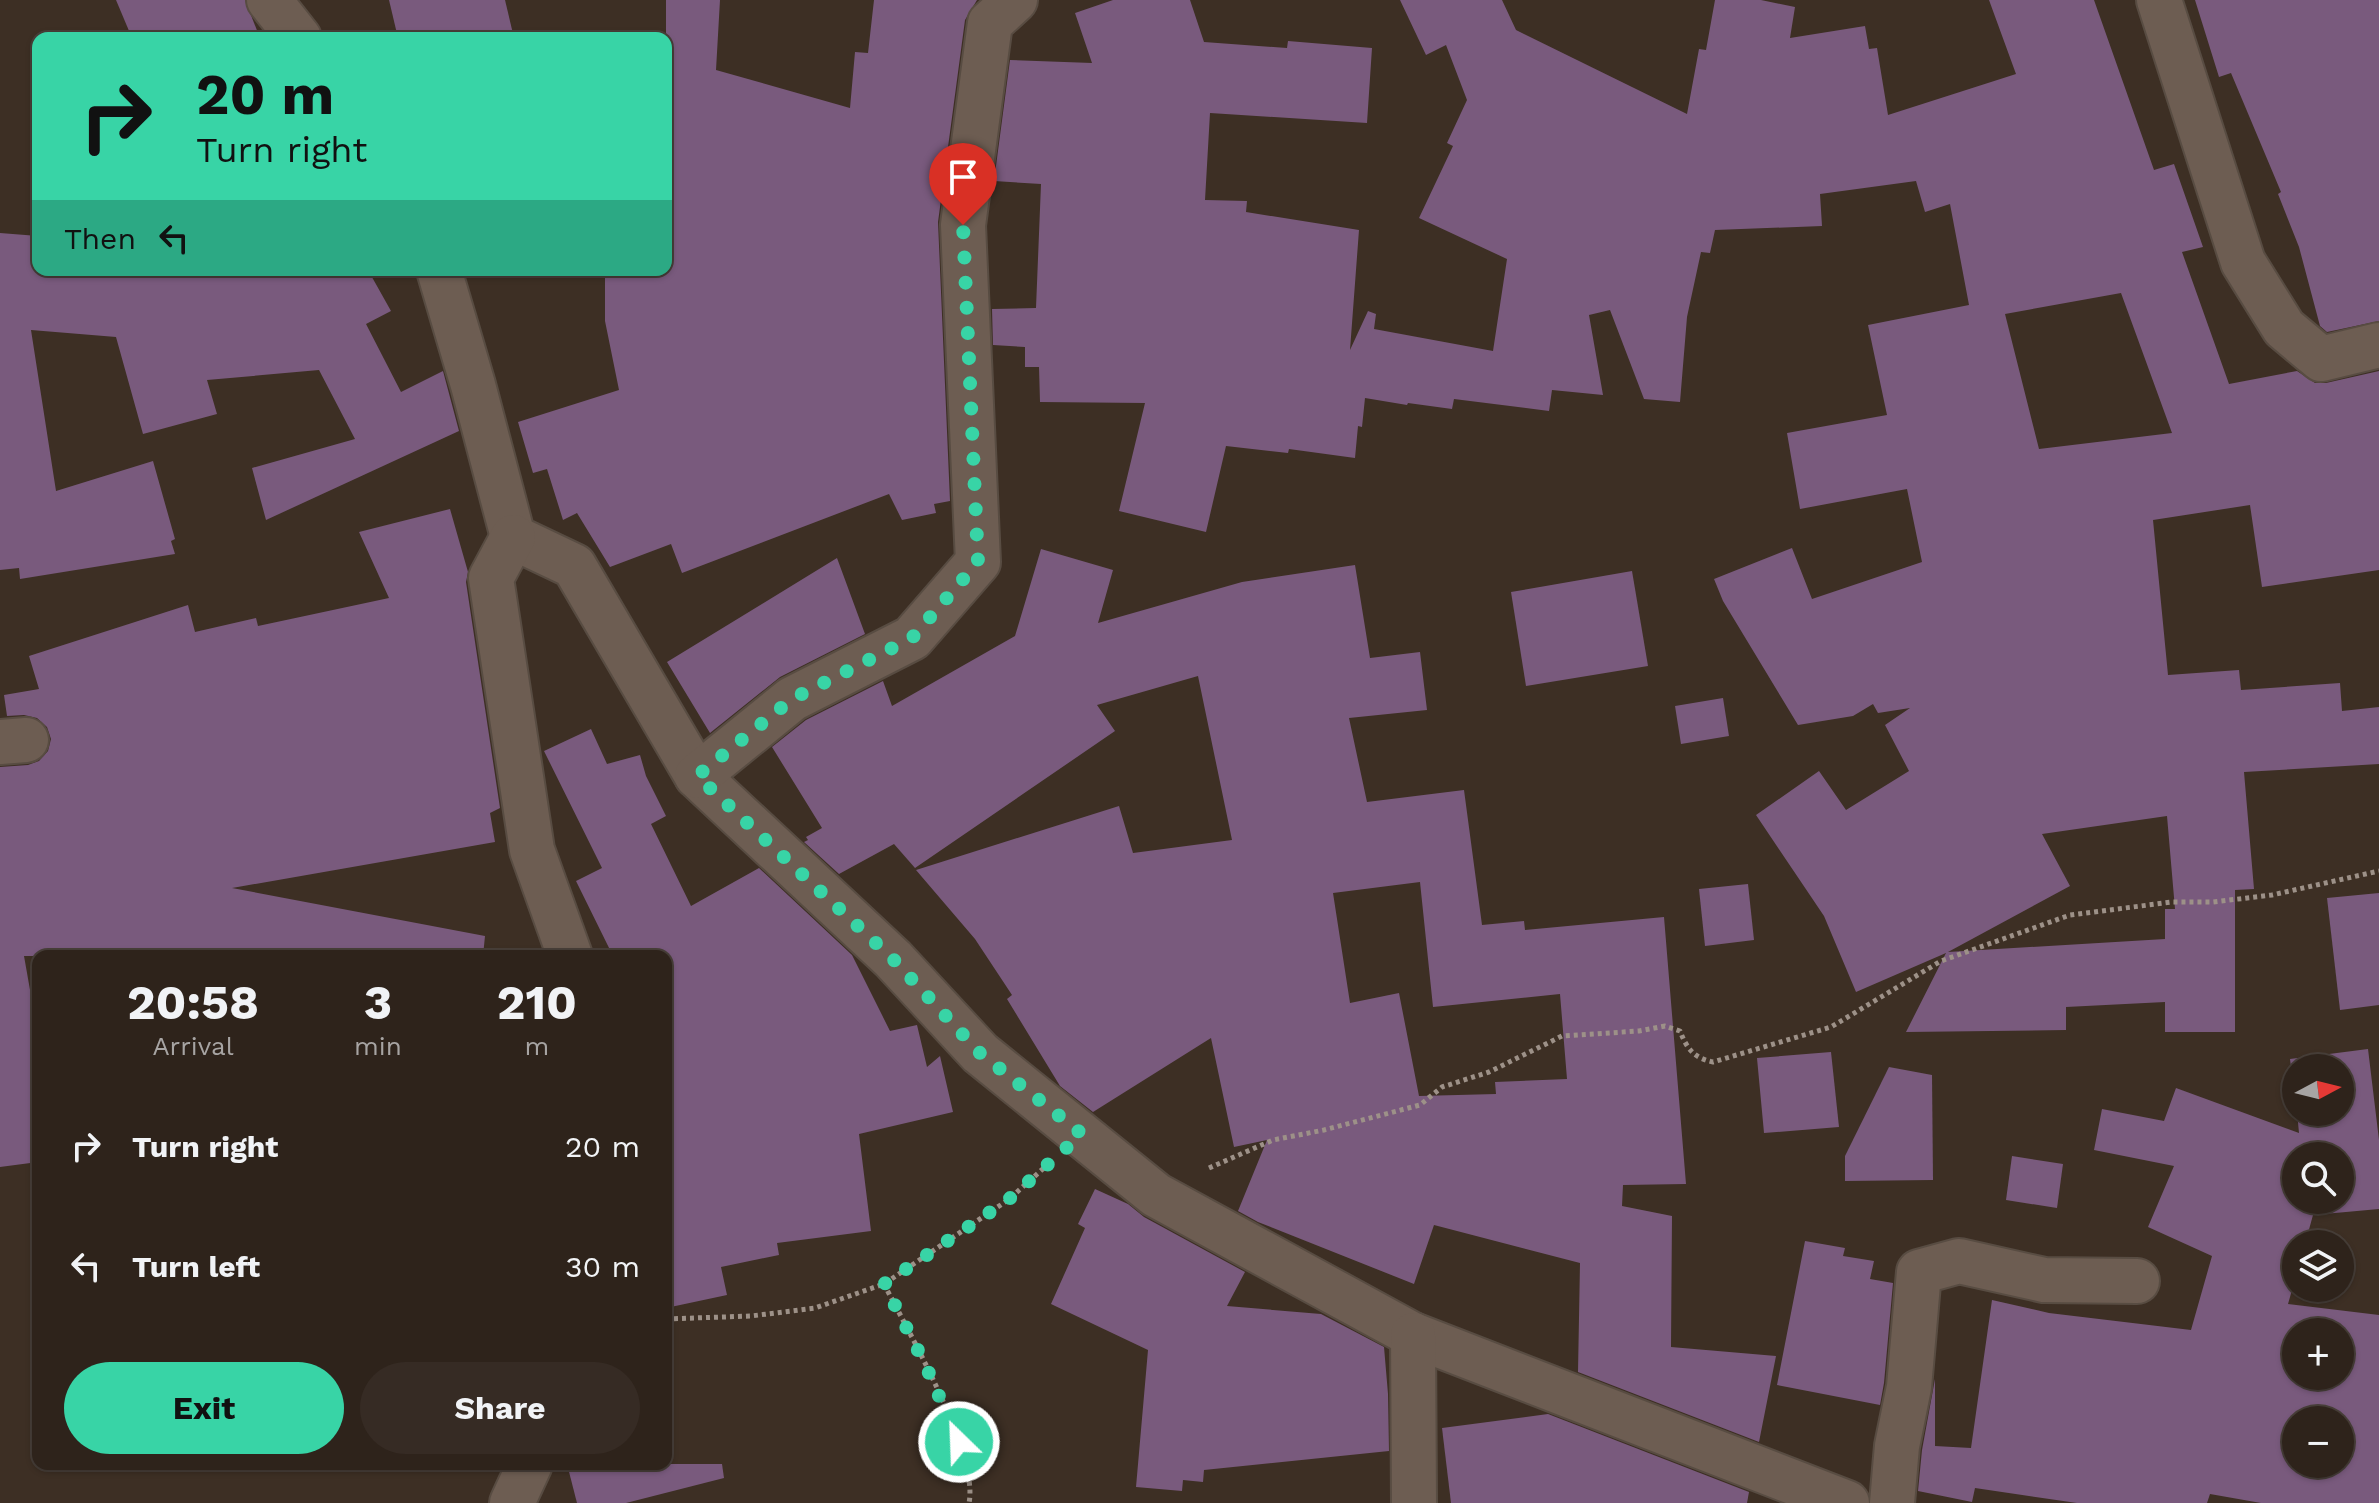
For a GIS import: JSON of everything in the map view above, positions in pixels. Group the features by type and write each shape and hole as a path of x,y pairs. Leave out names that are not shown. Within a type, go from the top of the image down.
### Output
{"street":[{"path":"269,0 294,32"},
{"path":"697,776 792,699 912,638 978,562 963,225 990,23 1015,0"},
{"path":"2159,0 2243,262 2284,328 2321,359 2379,345"},
{"path":"441,276 513,537 491,578 532,850 568,950"},
{"path":"513,537 574,566 697,776 893,959 980,1053 1156,1195 1413,1335 1847,1503"},
{"path":"1892,1503 1897,1446 1909,1387 1919,1272 1959,1261 2044,1280 2137,1281"},
{"path":"1413,1335 1414,1503"},
{"path":"512,1503 527,1470"}],"path":[{"path":"1156,1195 1236,1154 1273,1140 1420,1105 1442,1087 1489,1072 1562,1036 1639,1031 1665,1026 1680,1031 1685,1044 1697,1059 1713,1062 1831,1027 1941,961 2070,915 2172,902 2213,902 2272,895 2379,871"},
{"path":"672,1319 736,1317 815,1308 884,1284 1008,1200 1082,1134"},
{"path":"884,1284 925,1364 959,1442 970,1472 969,1503"}],"building":[{"path":"116,0 245,0 258,32 129,32"},
{"path":"389,0 505,0 513,32 397,32"},
{"path":"666,0 720,0 716,70 850,108 855,52 868,53 874,0 977,0 965,20 938,222 950,501 934,504 936,513 902,520 889,494 682,573 671,544 610,567 577,513 563,520 547,469 533,473 518,422 619,390 605,321 605,276 672,276 672,32 666,32"},
{"path":"1113,0 1190,0 1204,42 1287,48 1288,41 1372,48 1367,123 1210,113 1205,200 1247,201 1246,212 1359,230 1350,350 1368,311 1376,314 1374,329 1493,351 1507,259 1419,218 1453,146 1447,143 1467,100 1446,45 1426,55 1400,0 1502,0 1516,30 1687,114 1699,49 1706,50 1715,0 1761,0 1795,7 1790,38 1865,26 1869,49 1877,48 1888,115 2016,74 1989,0 2094,0 2154,170 2174,164 2203,247 2182,252 2229,384 2297,371 2315,383 2326,383 2379,371 2379,570 2262,587 2250,505 2153,520 2168,675 2239,670 2241,690 2340,683 2342,711 2379,707 2379,764 2244,772 2254,889 2235,890 2235,1032 2165,1032 2165,1002 2066,1007 2066,1030 1906,1032 1946,953 1856,992 1824,916 1756,815 1819,771 1846,810 1909,771 1885,725 1910,708 1878,713 1873,704 1853,716 1798,725 1723,601 1714,579 1792,548 1812,599 1922,562 1907,489 1800,509 1787,433 1887,415 1868,325 1969,305 1950,204 1925,212 1916,181 1820,194 1822,226 1715,230 1710,253 1701,252 1687,317 1680,402 1644,399 1610,310 1589,315 1603,395 1552,390 1549,411 1454,399 1452,409 1365,398 1355,458 1289,449 1288,453 1226,446 1206,532 1119,511 1145,403 1040,402 1039,367 1025,367 1025,347 993,345 992,309 1036,308 1041,184 994,181 1010,60 1092,63 1075,13","holes":["2121,293 2172,433 2039,449 2005,314","2167,816 2175,909 2165,909 2165,939 1948,952 2070,886 2042,834"]},
{"path":"2195,0 2379,0 2379,321 2327,332 2320,326 2299,247 2278,194 2281,192 2231,73 2219,77"},
{"path":"0,233 32,236 32,276 371,276 391,311 366,324 401,392 443,371 459,431 266,520 252,468 355,439 319,370 207,380 217,414 143,434 116,337 31,330 56,491 153,461 175,539 171,541 175,554 20,579 19,568 0,570"},
{"path":"450,509 468,572 466,582 500,808 490,813 495,842 232,888 485,936 484,950 32,950 32,956 24,956 32,1001 32,1163 0,1167 0,767 39,761 48,751 51,739 47,727 37,718 7,716 4,695 39,689 29,656 188,605 195,632 256,618 258,626 389,598 359,532"},
{"path":"1041,549 1113,570 1098,623 1242,582 1355,565 1370,658 1420,652 1427,710 1349,718 1367,802 1464,790 1482,925 1524,921 1525,930 1664,917 1686,1184 1623,1185 1622,1206 1672,1216 1671,1347 1776,1356 1759,1442 1578,1372 1580,1263 1434,1225 1414,1284 1258,1222 1238,1211 1267,1140 1234,1147 1211,1038 1093,1112 1060,1086 1007,999 1012,995 975,939 916,870 1119,806 1133,853 1232,840 1198,676 1097,705 1115,731 915,868 894,844 839,874 804,842 808,840 806,837 822,828 772,747 806,720 883,681 892,706 1015,636","holes":["1420,882 1433,1007 1560,994 1567,1079 1495,1082 1496,1094 1419,1096 1399,993 1350,1003 1333,893"]},
{"path":"837,558 865,634 780,677 710,733 667,662"},
{"path":"1632,571 1648,666 1526,686 1511,592"},
{"path":"1723,698 1729,736 1681,744 1675,706"},
{"path":"591,729 607,764 640,755 646,776 666,816 651,824 691,906 759,868 852,955 890,1031 917,1025 927,1067 940,1056 953,1112 859,1134 871,1231 777,1243 779,1255 721,1267 727,1295 672,1307 672,950 610,950 576,881 602,868 544,751"},
{"path":"1748,884 1754,940 1705,946 1699,889"},
{"path":"2379,893 2379,1005 2340,1010 2327,898"},
{"path":"2368,1049 2379,1140 2379,1209 2354,1211 2354,1142 2282,1142 2282,1214 2324,1214 2313,1215 2309,1230 2282,1230 2282,1302 2379,1315 2379,1503 2261,1503 2210,1494 2207,1503 2077,1503 1975,1488 1972,1502 1918,1491 1935,1379 1935,1446 1971,1448 1992,1300 2049,1313 2191,1330 2212,1256 2148,1227 2174,1166 2094,1150 2102,1109 2164,1121 2176,1088 2299,1133 2298,1126 2354,1126 2354,1054 2329,1054"},
{"path":"1831,1052 1839,1127 1764,1133 1757,1058"},
{"path":"1889,1067 1932,1075 1933,1180 1845,1181 1845,1156"},
{"path":"2012,1156 2063,1164 2057,1208 2006,1200"},
{"path":"1095,1189 1128,1204 1144,1217 1245,1272 1227,1306 1321,1314 1384,1347 1389,1451 1204,1470 1203,1482 1183,1480 1182,1491 1136,1487 1148,1350 1051,1304 1085,1228 1078,1224"},
{"path":"1805,1241 1845,1248 1843,1256 1874,1261 1870,1279 1893,1283 1880,1405 1777,1385"},
{"path":"1548,1414 1749,1492 1747,1503 1451,1503 1442,1428"},
{"path":"672,1464 722,1464 724,1478 626,1503 577,1503 569,1470 672,1470"}],"route":[{"path":"959,1442 925,1364 884,1284 1008,1200 1082,1134 980,1053 893,959 697,776 792,699 912,638 978,562 963,225"}]}
